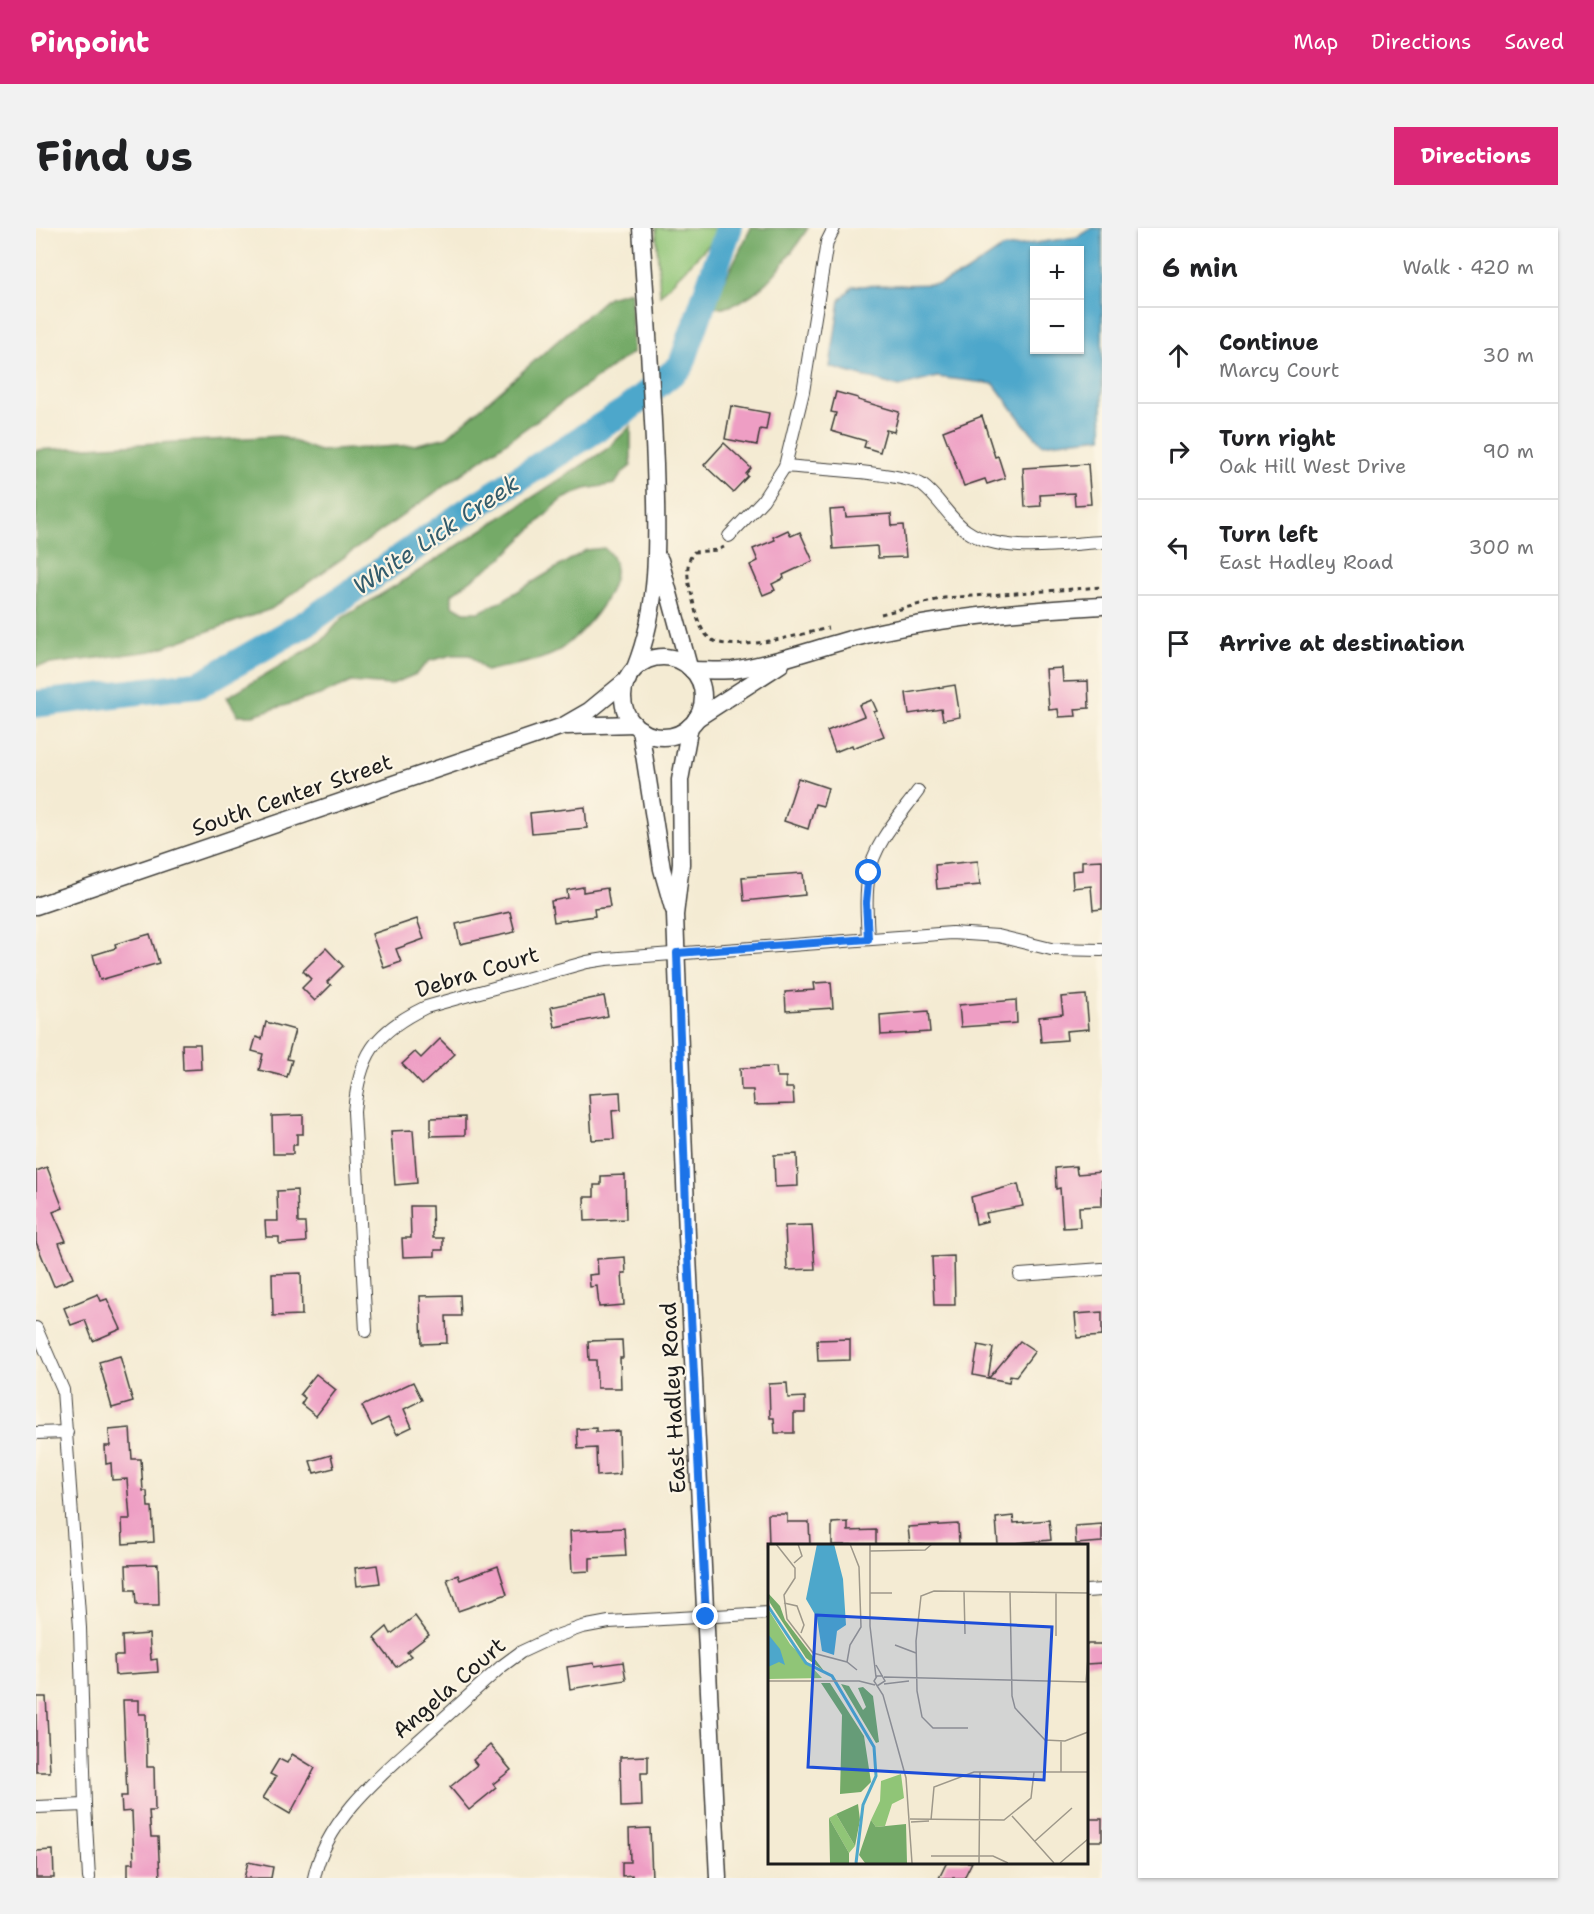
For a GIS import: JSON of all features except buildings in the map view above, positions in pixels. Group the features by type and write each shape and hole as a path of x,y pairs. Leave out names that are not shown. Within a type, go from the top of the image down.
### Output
{"street":[{"path":"641,228 653,427 657,550 649,629 624,690 627,714 637,726 657,736 683,731 790,658"},
{"path":"729,536 763,500 785,466 803,392 827,242 834,228"},
{"path":"785,466 902,477 922,485 965,530 982,539 1003,544 1102,542"},
{"path":"657,550 691,668 699,681 703,694 701,707 693,722"},
{"path":"632,674 650,659 658,657 675,659 691,668 733,670 790,658 866,635 940,622 1044,609 1102,606"},
{"name":"South Center Street","path":"36,906 563,726 589,711 632,674"},
{"name":"East Hadley Road","path":"693,722 680,780 681,864 675,915 687,1235 718,1878"},
{"name":"South Center Street","path":"563,726 637,726"},
{"name":"East Hadley Road","path":"637,726 662,868 675,915"},
{"path":"868,939 866,903 869,873 879,847 918,791"},
{"name":"Debra Court","path":"366,1331 354,1112 357,1084 375,1042 400,1021 426,1007 587,962 677,953 952,933 998,936 1051,949 1102,950"},
{"path":"1020,1275 1102,1269"},
{"path":"36,1328 63,1390 80,1628 89,1878"},
{"path":"36,1433 67,1432"},
{"path":"1087,1591 1102,1590"},
{"name":"Angela Court","path":"314,1878 321,1856 339,1825 368,1786 502,1666 521,1652 582,1627 609,1622 768,1613"},
{"path":"36,1807 85,1805"}],"path":[{"path":"729,536 725,546 718,550 694,552 688,566 690,590 697,616 702,628 712,640 730,645 801,635 833,627"},
{"path":"876,615 944,598 1102,587"}],"green space":[{"path":"656,228 725,228 660,295"},
{"path":"751,228 808,228 775,273 755,293 730,306 711,307"},
{"path":"631,291 633,352 271,609 152,651 36,666 36,450 280,436 319,451 414,445 447,437 608,297"},
{"path":"631,426 631,466 622,473 615,484 585,489 561,500 503,557 452,594 452,605 464,612 479,612 500,602 586,550 604,548 613,559 615,574 611,589 602,606 590,621 564,646 553,654 538,660 486,671 470,655 452,655 429,661 416,674 390,685 351,682 323,694 253,715 238,715 227,697 322,641 342,618 607,449"}],"water":[{"path":"1092,228 1102,228 1102,437 1042,444 994,384 937,377 899,387 830,367 840,300 853,286 939,284 965,273 1002,248 1077,237"}],"waterway":[{"name":"White Lick Creek","path":"36,704 200,684 308,622 461,515 625,411 681,366 729,228"}],"route":[{"path":"706,1617 687,1235 677,953 868,939 866,903 869,873"}]}
